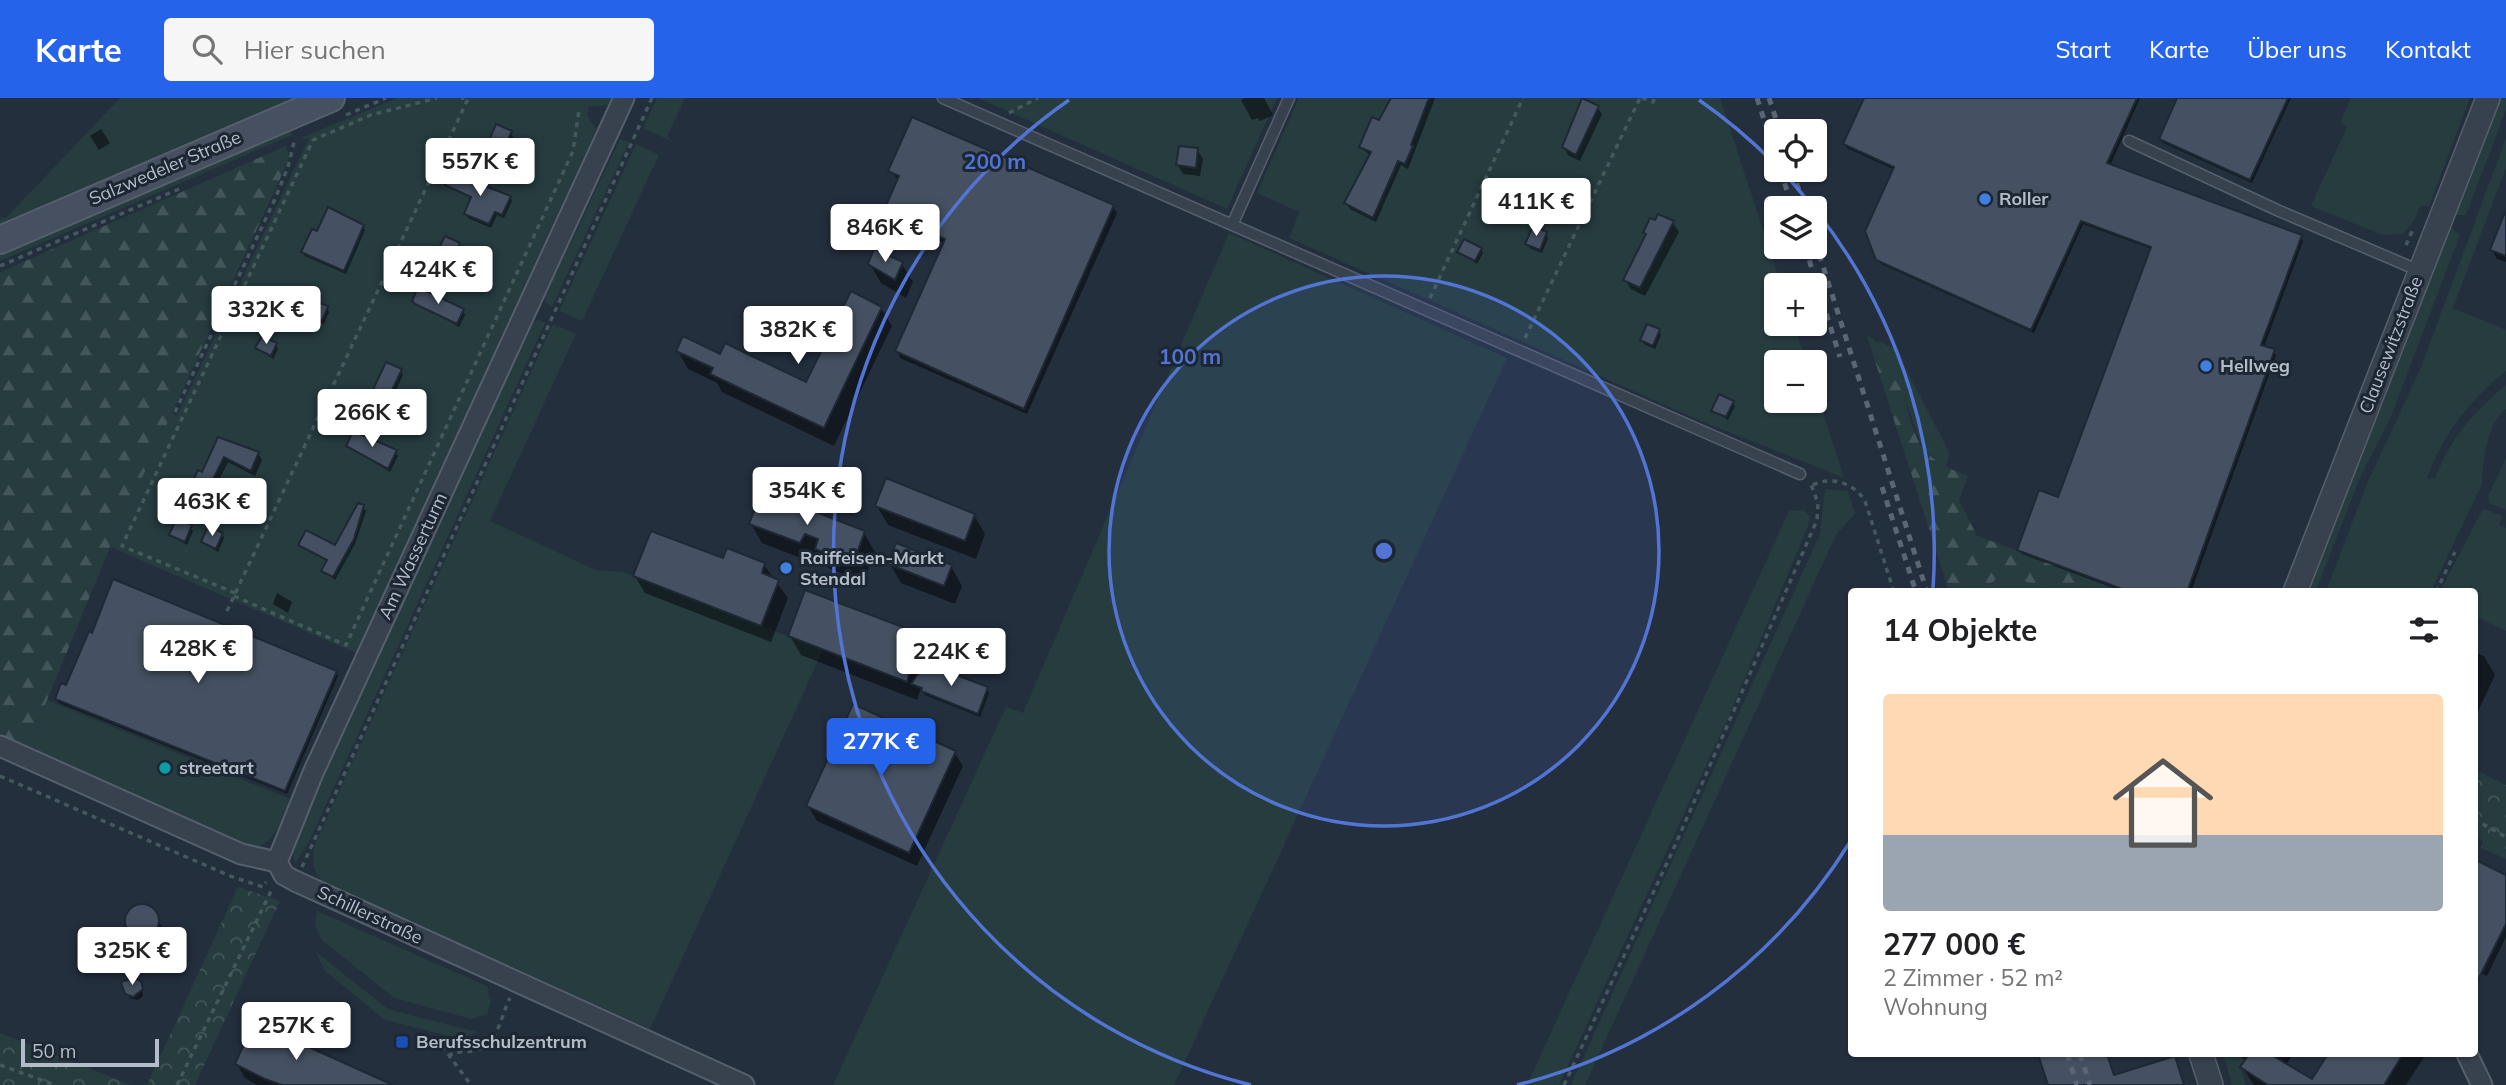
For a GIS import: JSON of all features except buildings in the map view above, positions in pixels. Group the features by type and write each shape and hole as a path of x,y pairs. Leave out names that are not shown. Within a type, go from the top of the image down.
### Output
{"main road":[{"name":"Salzwedeler Straße","path":"0,240 331,98"}],"street":[{"name":"Am Wasserturm","path":"286,873 313,774 624,98"},
{"name":"Clausewitzstraße","path":"2297,588 2488,98"},
{"name":"Schillerstraße","path":"0,746 286,873 744,1085"},
{"path":"2202,1057 2211,1085"},
{"path":"2468,1057 2482,1085"}],"lane":[{"path":"943,98 1800,474"},
{"path":"1233,223 1289,98"},
{"path":"2129,141 2277,210 2420,271"}],"path":[{"path":"437,98 371,115 313,141 121,546 346,645 573,151 579,110"},
{"path":"227,611 468,99 461,98"},
{"path":"177,1085 271,889 286,873 652,98"},
{"path":"1000,122 1013,108 1038,98"},
{"path":"1425,310 1523,98"},
{"path":"1518,352 1641,98 1653,102 1655,98"},
{"path":"174,412 288,167 295,145 290,115"},
{"path":"1564,1085 1673,849 1816,520 1818,503 1813,485 1800,474"},
{"path":"1813,485 1830,482 1846,484 1859,491 1865,501 1893,588"},
{"path":"2437,588 2455,552"},
{"path":"0,776 263,887 286,873"},
{"path":"2478,822 2506,837"},
{"path":"448,1056 455,1052 474,1051 487,1045 512,993"},
{"path":"436,1038 471,1085"},
{"path":"0,1065 55,1085"}],"green space":[{"path":"120,98 310,98 0,230 0,218 6,218"},
{"path":"397,98 611,98 608,105 589,107 587,115 596,130 356,653 110,547 171,412 177,416 309,138 302,140 303,137"},
{"path":"657,98 685,98 667,136 673,142 643,128"},
{"path":"978,98 1277,98 1227,209"},
{"path":"1299,98 1720,98 1764,233 1764,259 1773,259 1777,273 1764,273 1764,336 1798,336 1802,350 1764,350 1764,413 1823,413 1844,478 1701,421 1289,238 1299,212 1257,193"},
{"path":"2351,98 2470,98 2429,206 2420,206 2414,221 2403,234 2383,235 2311,206 2347,127 2340,122"},
{"path":"2498,98 2506,98 2506,110 2466,215 2454,215"},
{"path":"291,129 292,135 0,261 0,251"},
{"path":"2506,138 2506,168 2453,308 2506,330 2506,371 2480,394 2459,419 2441,447 2427,478 2435,479 2448,450 2464,427 2506,385 2506,409 2494,423 2490,433 2482,484 2432,588 2327,588 2369,479 2420,370"},
{"path":"620,139 629,142 552,307 546,303 545,297"},
{"path":"636,144 659,155 582,321 559,311"},
{"path":"286,146 289,158 110,547 27,749 0,737 0,272"},
{"path":"2450,226 2460,235 2390,419 2361,475 2317,588 2306,588 2350,472 2383,404"},
{"path":"1229,233 1507,358 1174,1085 833,1085 1006,707 1023,713"},
{"path":"534,321 545,323 309,842 295,864 292,849 296,836"},
{"path":"553,324 576,334 490,521 596,570 623,572 823,650 650,1029 328,884 318,877 314,867 315,844"},
{"path":"1867,336 1879,344 1896,370 1915,434 1922,447 1937,461 1968,476 1959,500 1977,536 2122,588 2046,588 2009,576 2000,576 1988,588 1948,588"},
{"path":"1878,341 1896,349 1950,454 1945,467 1923,449 1894,369"},
{"path":"2506,458 2506,510 2489,503 2488,496"},
{"path":"1825,489 1848,491 1855,514 1836,535 1585,1085 1571,1085 1820,534"},
{"path":"2483,509 2503,516 2499,525 2506,528 2506,631 2478,617 2478,588 2442,588"},
{"path":"1804,510 1810,516 1808,526 1728,718 1559,1085 1527,1085 1789,511"},
{"path":"2000,576 2010,576 2046,588 1988,588"},
{"path":"47,700 290,799 272,837 259,847 251,849 27,749"},
{"path":"2478,771 2506,785 2506,859 2481,848 2483,842 2478,838"},
{"path":"238,887 280,901 195,1085 147,1085"},
{"path":"317,911 487,986 491,1003 487,1014 471,1019 394,998 322,940 315,925"},
{"path":"316,952 388,1009 477,1032 461,1039 385,1020 324,970"},
{"path":"0,1033 131,1085 0,1085"},
{"path":"2224,1057 2247,1057 2240,1067 2246,1085 2232,1085"}],"railway":[{"path":"1757,98 1764,120"},
{"path":"1769,98 1776,119"},
{"path":"1784,182 1789,196"},
{"path":"1796,182 1801,196"},
{"path":"1809,259 1840,357"},
{"path":"1821,259 1926,588"},
{"path":"1882,487 1915,588"},
{"path":"2068,1057 2077,1085"},
{"path":"2081,1057 2090,1085"}],"place":[{"name":"Roller","path":"1985,199"},
{"name":"Hellweg","path":"2206,366"},
{"name":"Raiffeisen-Markt Stendal","path":"786,568"},
{"name":"streetart","path":"165,768"},
{"name":"Berufsschulzentrum","path":"402,1042"}]}
